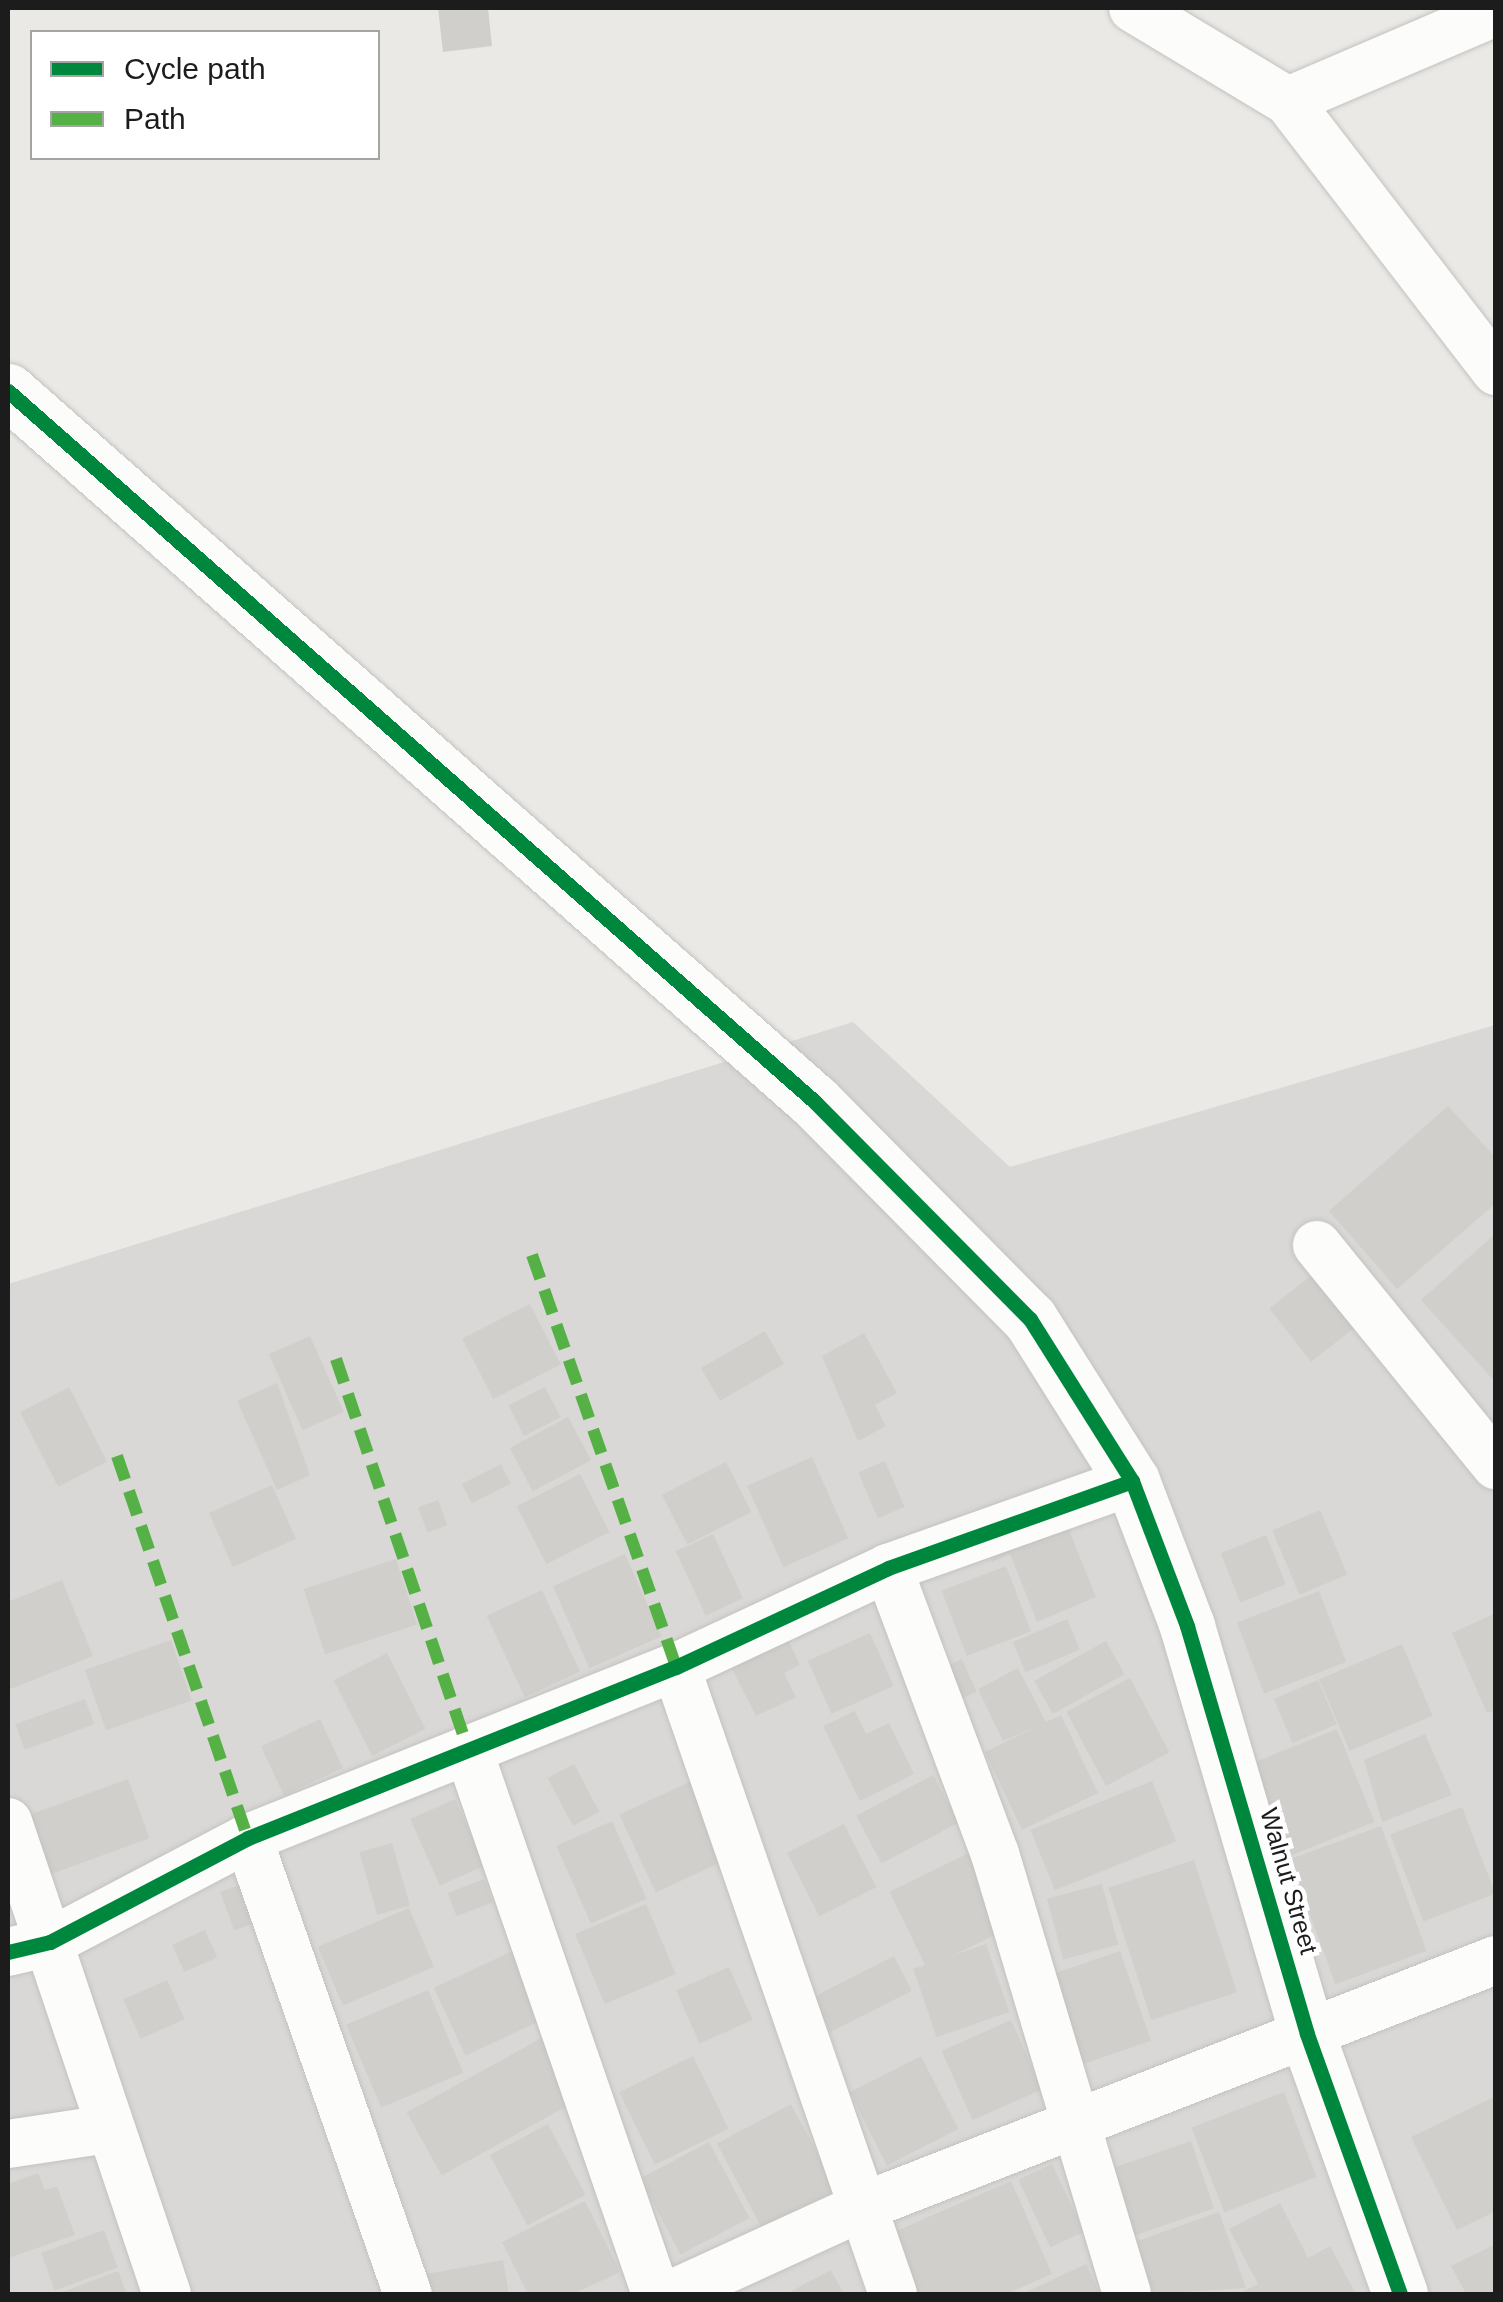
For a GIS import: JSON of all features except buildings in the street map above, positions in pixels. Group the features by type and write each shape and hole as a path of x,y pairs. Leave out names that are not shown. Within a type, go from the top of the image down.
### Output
{"street":[{"path":"1133,8 1288,101 1479,321 1496,371"},
{"path":"1288,101 1496,12"},
{"name":"Walnut Street","path":"8,390 815,1102 1030,1319 1132,1481 1187,1626 1307,2034 1400,2294"},
{"path":"1317,1245 1496,1465"},
{"path":"28,1947 248,1838 676,1667 888,1568 1132,1481"},
{"path":"888,1568 995,1854 1127,2294"},
{"path":"676,1667 893,2294"},
{"path":"468,1750 656,2294"},
{"path":"8,1822 28,1947 108,2129 167,2294"},
{"path":"248,1838 408,2294"},
{"path":"672,2294 862,2207 1496,1960"},
{"path":"8,2144 108,2129"}],"shaded area":[{"path":"853,1022 1010,1167 1495,1025 1495,2294 8,2294 8,1284"}],"marked path":[{"path":"532,1255 676,1667"},
{"path":"336,1359 468,1749"},
{"path":"117,1456 248,1838"}],"cycle path":[{"path":"8,391 815,1102 1030,1319 1132,1481 1187,1626 1307,2034 1400,2294"},
{"path":"8,1952 50,1942 248,1838 676,1667 888,1568 1132,1481"}]}
